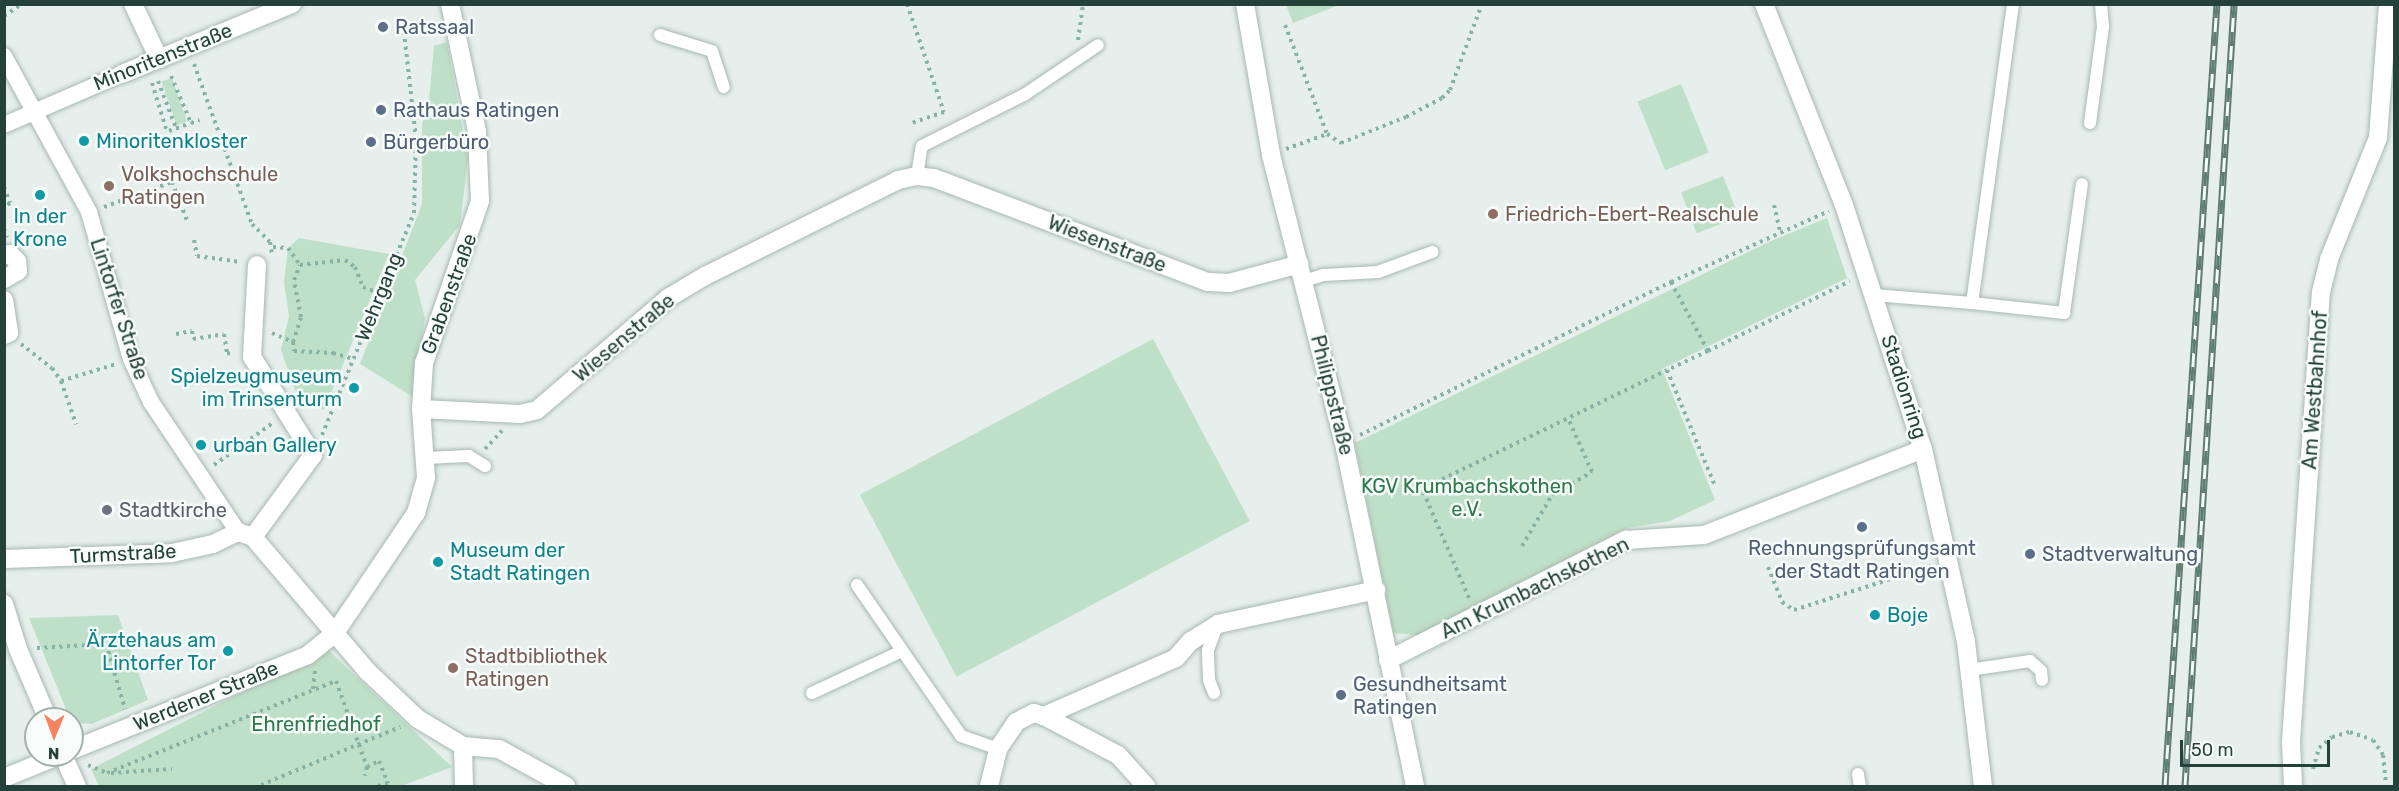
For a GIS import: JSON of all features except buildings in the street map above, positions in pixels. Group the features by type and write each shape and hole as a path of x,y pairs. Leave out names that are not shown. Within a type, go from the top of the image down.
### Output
{"street":[{"path":"134,4 159,59"},
{"name":"Minoritenstraße","path":"4,125 34,110 188,47 252,12 292,4"},
{"name":"Grabenstraße","path":"335,633 416,513 424,495 425,458 421,409 424,363 480,201 477,131 450,4"},
{"name":"Philippstraße","path":"1245,4 1271,155 1344,443 1415,786"},
{"name":"Stadionring","path":"1764,4 1844,205 1923,449 1949,560 1969,670 1983,786"},
{"name":"Am Westbahnhof","path":"2293,786 2291,742 2322,292 2329,259 2378,138 2388,4"},
{"name":"Lintorfer Straße","path":"4,56 89,212 131,359 151,402 199,476 245,534 367,671 418,719 463,746"},
{"name":"Wiesenstraße","path":"421,409 520,414 550,402 634,325 705,276 898,180 917,176 934,178 1208,282 1229,283 1302,272"},
{"path":"4,255 10,254 17,261 18,271 4,279"},
{"path":"245,534 313,455 252,357 252,324 265,265"},
{"path":"4,300 7,334"},
{"name":"Am Krumbachskothen","path":"1388,660 1626,540 1704,535 1923,449"},
{"name":"Turmstraße","path":"4,559 172,553 245,534"},
{"path":"1044,716 1176,658 1191,641 1218,624 1376,590"},
{"path":"4,604 18,649 43,707"},
{"name":"Werdener Straße","path":"84,745 308,655 335,633"},
{"path":"989,786 998,749 1016,722 1034,713 1118,755 1146,786"},
{"path":"464,786 463,746 499,749 566,786"},
{"path":"4,778 32,767"},
{"path":"67,767 76,786"}],"lane":[{"path":"1972,303 2013,4"},
{"path":"2090,123 2103,27 2101,4"},
{"path":"660,36 712,51 724,87"},
{"path":"917,176 922,146 1024,94 1098,45"},
{"path":"1874,295 2064,313 2082,184"},
{"path":"1302,272 1324,275 1378,272 1432,252"},
{"path":"425,458 469,456 483,463"},
{"path":"857,585 961,736 998,749"},
{"path":"1214,693 1209,680 1208,650 1218,624"},
{"path":"812,693 902,651"},
{"path":"1969,670 2021,660 2036,665 2042,680"}],"path":[{"path":"4,16 22,4"},
{"path":"907,4 944,112 910,124"},
{"path":"1074,61 1083,4"},
{"path":"1285,25 1327,134 1341,143 1406,117 1442,98 1450,90 1482,4"},
{"name":"Wehrgang","path":"313,455 343,389 414,213 416,139 404,32"},
{"path":"188,47 252,224 273,247 288,248 300,265"},
{"path":"191,123 173,75 151,84 168,131 200,120"},
{"path":"158,81 176,128"},
{"path":"1271,155 1327,134"},
{"path":"89,212 172,182 188,223"},
{"path":"4,187 10,203 4,207"},
{"path":"1774,205 1780,230"},
{"path":"1344,443 1780,230 1844,205"},
{"path":"194,240 198,256 265,265 273,247"},
{"path":"300,265 345,260 355,267 363,287 381,294"},
{"path":"300,265 294,280 301,317 293,342 294,351 333,353 354,359"},
{"path":"1476,616 1422,489 1867,273"},
{"path":"1671,282 1708,351"},
{"path":"252,324 293,342"},
{"path":"176,334 192,331 193,339 224,334 227,353 252,357"},
{"path":"7,334 52,368 61,381 76,424"},
{"path":"61,381 131,359"},
{"path":"1667,370 1715,486"},
{"path":"199,476 286,413"},
{"path":"483,463 486,445 520,414"},
{"path":"1522,546 1552,495 1592,472 1568,418"},
{"path":"1768,567 1782,602 1794,610 1949,560"},
{"path":"18,649 106,645 130,727"},
{"path":"313,689 316,672"},
{"path":"107,773 336,681 367,767 365,776"},
{"path":"261,785 358,742 397,728"},
{"path":"2311,777 2319,748 2332,737 2350,732 2373,740 2383,755 2386,786"},
{"path":"367,767 379,761 388,783 377,786"},
{"path":"86,764 107,773 172,770"}],"green space":[{"path":"1286,5 1339,5 1293,23"},
{"path":"447,42 468,158 460,225 415,280 425,318 413,397 360,364 422,204 422,124 429,100 434,46"},
{"path":"172,78 187,121 177,125 162,82"},
{"path":"1681,84 1709,153 1665,170 1637,102"},
{"path":"1723,176 1739,217 1697,233 1681,192"},
{"name":"KGV Krumbachskothen e.V.","path":"1827,218 1847,278 1662,369 1715,500 1670,521 1627,528 1417,635 1393,633 1355,443 1771,241"},
{"path":"299,238 389,254 324,410 295,390 281,350 289,316 284,282 288,248"},
{"path":"1153,339 1250,521 957,677 860,495"},
{"path":"118,615 148,700 92,724 84,724 84,707 65,707 29,618"},
{"name":"Ehrenfriedhof","path":"327,649 452,767 401,786 99,786 91,769"}],"railway":[{"path":"2165,786 2217,4"},
{"path":"2185,786 2234,4"}],"place":[{"name":"Ratssaal","path":"383,27"},
{"name":"Rathaus Ratingen","path":"381,110"},
{"name":"Minoritenkloster","path":"84,141"},
{"name":"Bürgerbüro","path":"371,142"},
{"name":"Volkshochschule Ratingen","path":"109,186"},
{"name":"In der Krone","path":"40,195"},
{"name":"Friedrich-Ebert-Realschule","path":"1493,214"},
{"name":"Spielzeugmuseum im Trinsenturm","path":"354,388"},
{"name":"urban Gallery","path":"201,445"},
{"name":"Stadtkirche","path":"107,510"},
{"name":"Rechnungsprüfungsamt der Stadt Ratingen","path":"1862,527"},
{"name":"Stadtverwaltung","path":"2030,554"},
{"name":"Museum der Stadt Ratingen","path":"438,562"},
{"name":"Boje","path":"1875,615"},
{"name":"Ärztehaus am Lintorfer Tor","path":"228,651"},
{"name":"Stadtbibliothek Ratingen","path":"453,668"},
{"name":"Gesundheitsamt Ratingen","path":"1341,695"}]}
